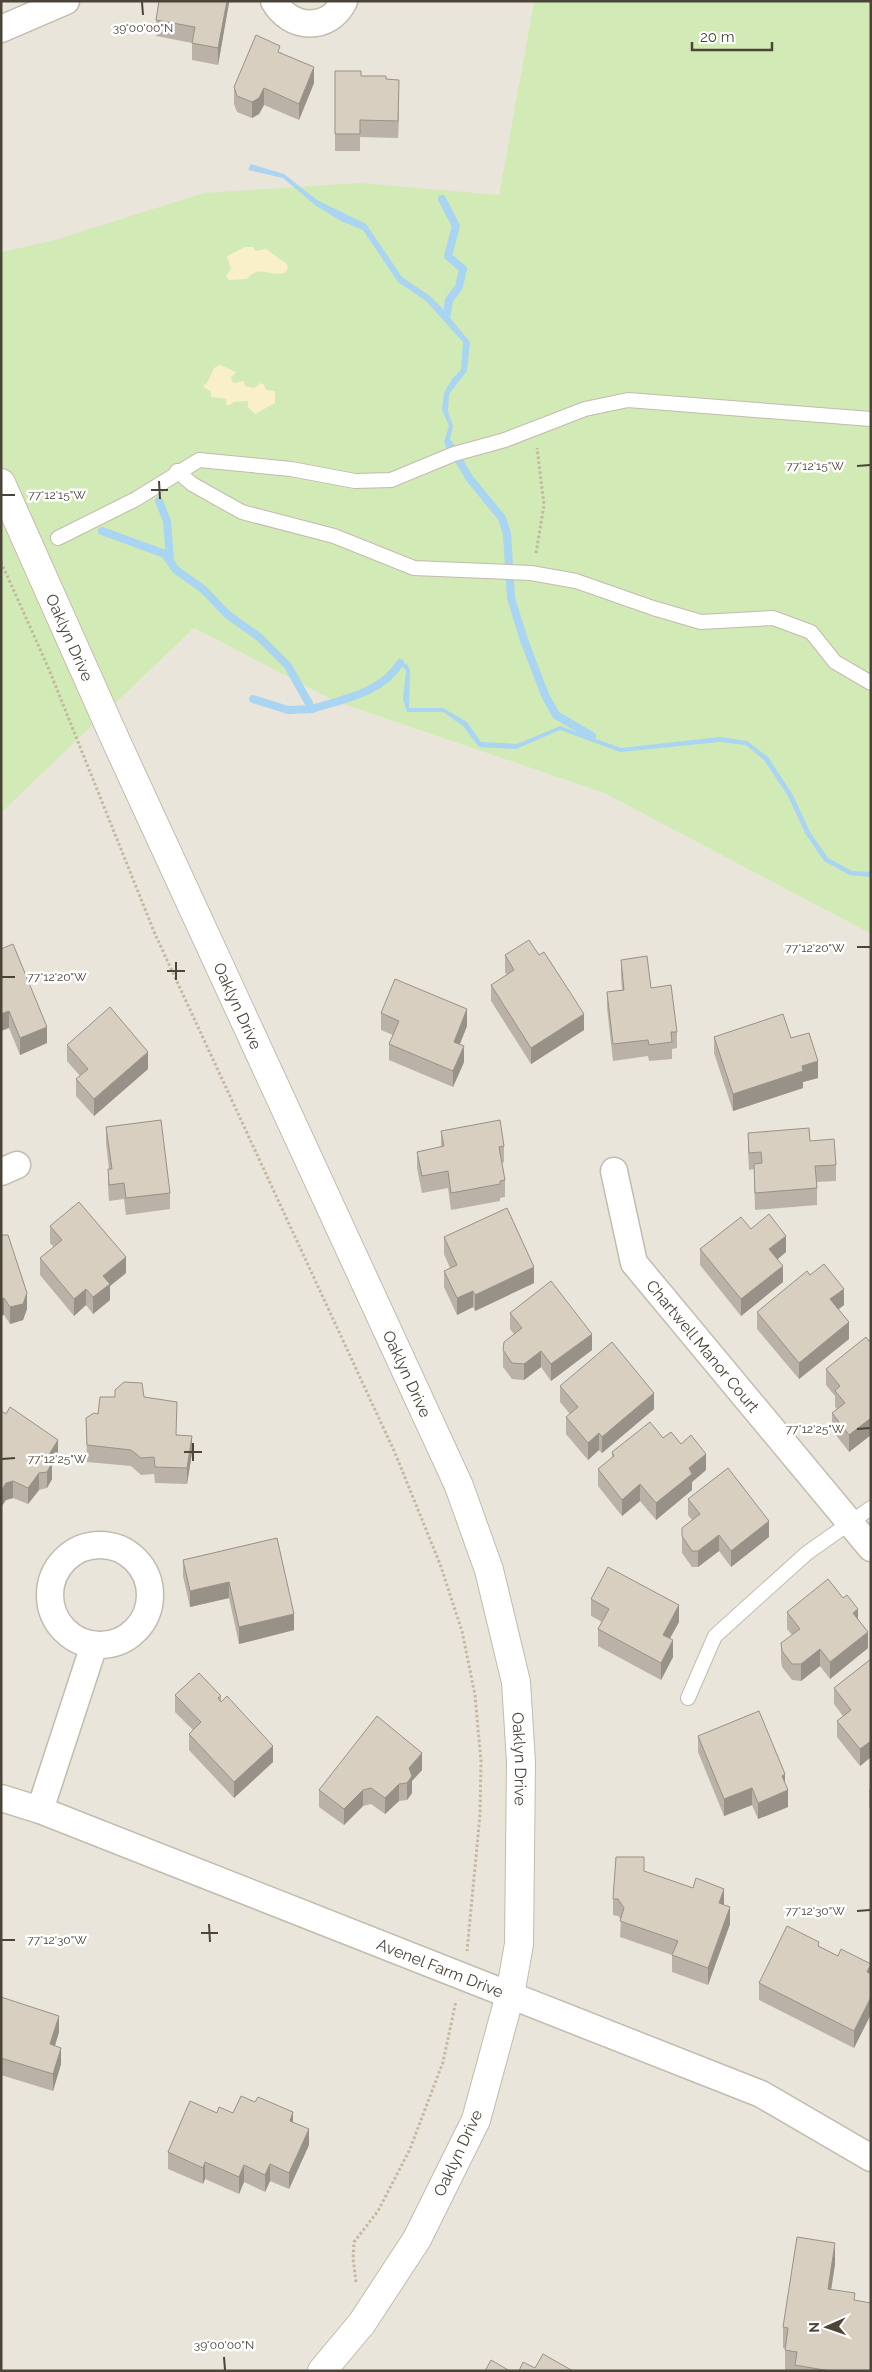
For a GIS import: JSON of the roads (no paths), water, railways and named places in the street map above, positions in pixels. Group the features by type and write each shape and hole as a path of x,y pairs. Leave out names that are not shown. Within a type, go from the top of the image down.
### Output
{"street":[{"path":"1,30 66,1"},
{"path":"274,1 287,18 310,25 332,17 344,1"},
{"name":"Oaklyn Drive","path":"1,483 116,741 459,1486 489,1570 516,1682 521,1762 519,1944 510,1995 476,2120 417,2239 362,2323 322,2371"},
{"name":"Chartwell Manor Court","path":"614,1171 634,1263 871,1548"},
{"path":"40,1810 94,1645"},
{"name":"Avenel Farm Drive","path":"1,1798 40,1810 762,2094 871,2158"}],"lane":[{"path":"58,538 136,499 177,471 199,460 290,469 355,482 391,480 454,454 505,440 530,428 585,409 628,400 871,419"},
{"path":"177,471 192,484 242,512 334,536 414,568 532,573 576,580 653,608 701,622 774,618 811,632 836,662 871,683"},
{"path":"688,1698 715,1636 808,1553 871,1508"}],"water":[{"path":"251,164 284,174 317,200 366,224 402,277 430,296 470,342 467,371 449,394 448,411 453,426 449,444 444,442 449,426 442,410 444,393 452,379 461,370 463,342 426,301 398,282 363,230 341,221 315,205 283,178 248,170"},
{"path":"400,663 407,664 410,670 409,708 443,708 467,722 481,742 517,744 560,726 621,748 720,737 747,741 768,757 793,795 810,832 828,858 852,871 871,872 871,877 850,875 824,861 805,833 788,796 764,760 746,745 720,742 620,752 560,730 516,749 479,747 463,726 443,712 407,712 403,699 406,671"}],"waterway":[{"path":"442,199 456,226 448,256 463,269 459,287 449,300 447,314"},
{"path":"449,444 470,479 502,518 507,534 511,598 524,640 545,695 556,715 592,736"},
{"path":"159,501 167,521 170,560"},
{"path":"102,531 165,554 176,570 203,589 228,615 259,637 288,666 312,709 361,694 383,681 400,663"},
{"path":"253,699 288,710 312,709"}]}
